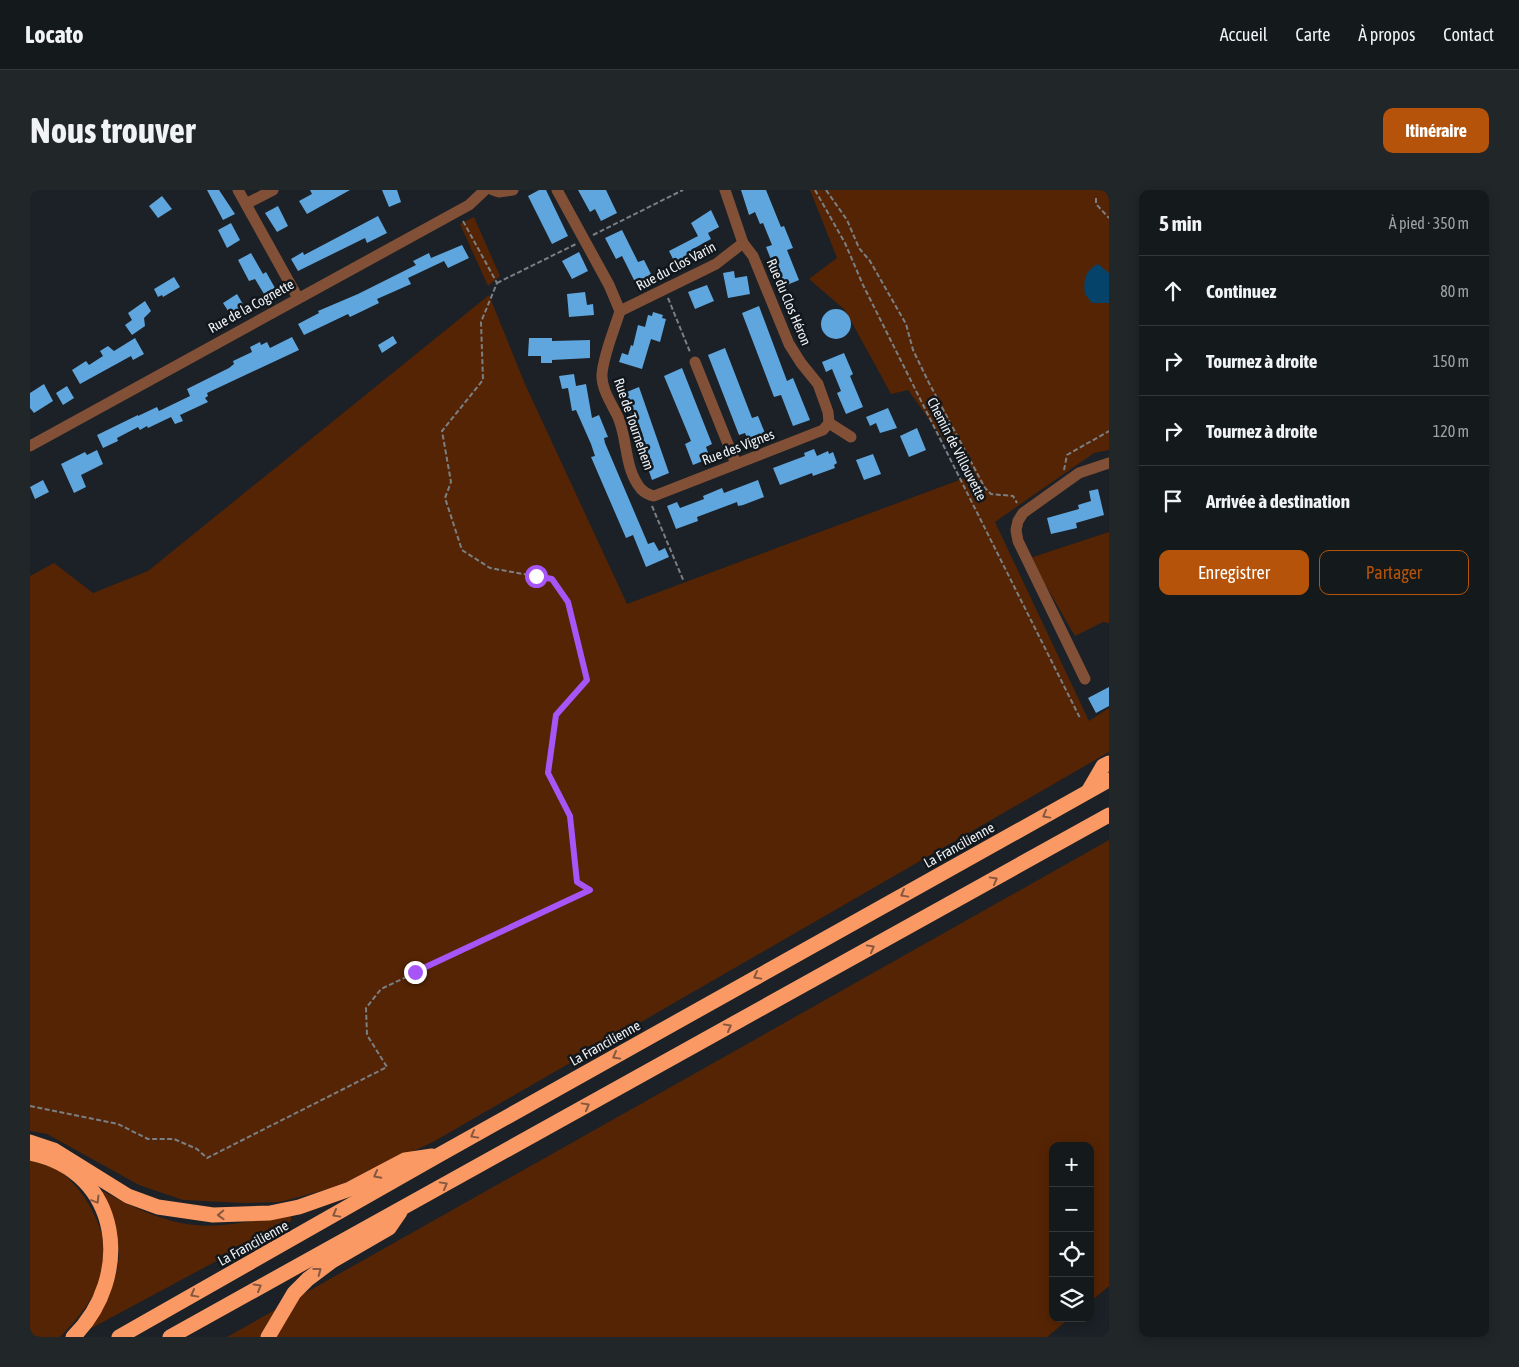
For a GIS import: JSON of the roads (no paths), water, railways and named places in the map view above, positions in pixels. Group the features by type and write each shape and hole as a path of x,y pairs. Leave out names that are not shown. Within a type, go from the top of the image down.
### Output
{"highway":[{"path":"1089,791 1103,766 1109,763"},
{"name":"La Francilienne","path":"119,1337 439,1155 1109,780"},
{"path":"170,1337 1109,815"},
{"path":"1093,824 1109,823"},
{"path":"30,1142 54,1150 128,1196 158,1206 214,1215 270,1213 299,1206 350,1189 406,1160 439,1155"},
{"path":"30,1153 46,1156 68,1168 83,1181 97,1199 109,1226 112,1248 110,1271 105,1291 95,1312 73,1337"},
{"path":"268,1337 294,1293 308,1279 332,1261 389,1228 402,1209"}],"street":[{"path":"238,190 298,298"},
{"path":"246,204 272,190"},
{"name":"Rue de la Cognette","path":"30,446 469,205 485,190"},
{"path":"493,190 499,192 512,190"},
{"path":"557,190 609,285 620,312"},
{"name":"Rue du Clos Héron","path":"725,190 743,242 753,256 789,344 818,384 828,412 829,423"},
{"name":"Rue du Clos Varin","path":"620,312 716,264 743,242"},
{"name":"Rue de Tournehem","path":"620,312 604,360 602,376 605,389 626,440 628,462 640,488 651,495"},
{"path":"695,362 736,464"},
{"path":"829,423 851,437"},
{"name":"Rue des Vignes","path":"651,495 823,430 829,423"},
{"path":"1085,679 1018,541 1016,530 1018,521 1023,513 1066,482 1079,473 1109,463"}],"water":[{"path":"1098,264 1109,273 1109,303 1092,303 1085,294 1086,276 1090,269"}]}
